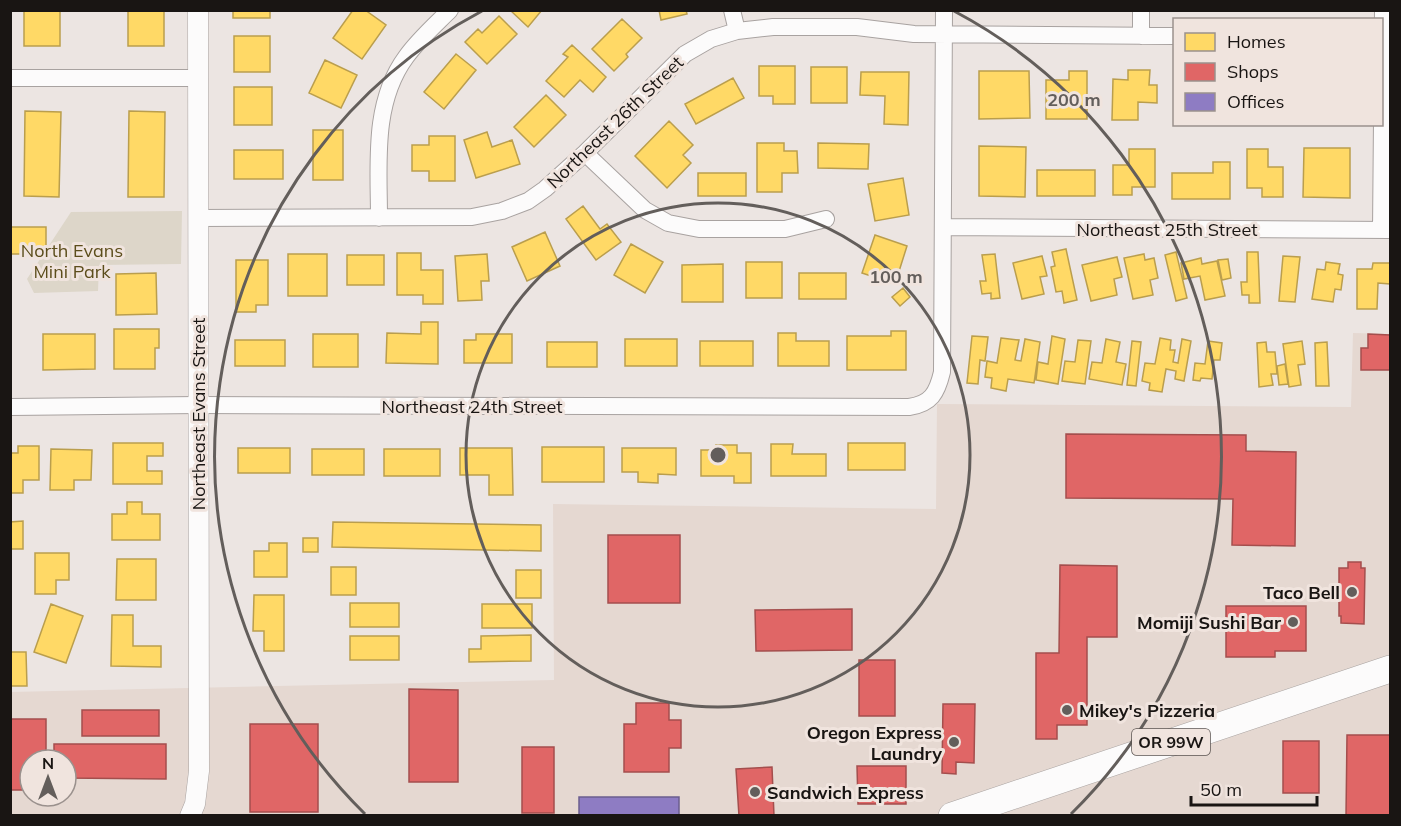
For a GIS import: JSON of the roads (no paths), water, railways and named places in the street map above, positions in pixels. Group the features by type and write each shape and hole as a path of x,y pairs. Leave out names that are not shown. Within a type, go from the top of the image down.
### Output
{"highway":[{"name":"OR 99W","path":"952,816 1390,669"}],"street":[{"name":"Northeast Evans Street","path":"190,816 195,804 199,771 198,10"},
{"path":"379,218 380,135 382,115 391,83 405,58 450,10"},
{"path":"732,10 737,32"},
{"path":"944,10 944,227"},
{"path":"1141,10 1141,36"},
{"name":"Northeast 26th Street","path":"198,218 472,217 502,211 528,201 545,189 585,153 685,54 711,39 737,32 773,27 857,27 944,35 1173,36"},
{"path":"10,78 198,78"},
{"path":"1383,86 1386,230"},
{"path":"585,153 645,210 668,223 699,229 785,229 826,219"},
{"name":"Northeast 25th Street","path":"944,227 1386,230"},
{"name":"Northeast 24th Street","path":"10,407 920,406 932,397 938,387 942,372 944,227"}],"place":[{"name":"Taco Bell","path":"1352,592"},
{"name":"Momiji Sushi Bar","path":"1293,622"},
{"name":"Mikey's Pizzeria","path":"1067,710"},
{"name":"Oregon Express Laundry","path":"954,742"},
{"name":"Sandwich Express","path":"755,792"}],"park label":[{"name":"North Evans Mini Park","path":"72,260"}]}
